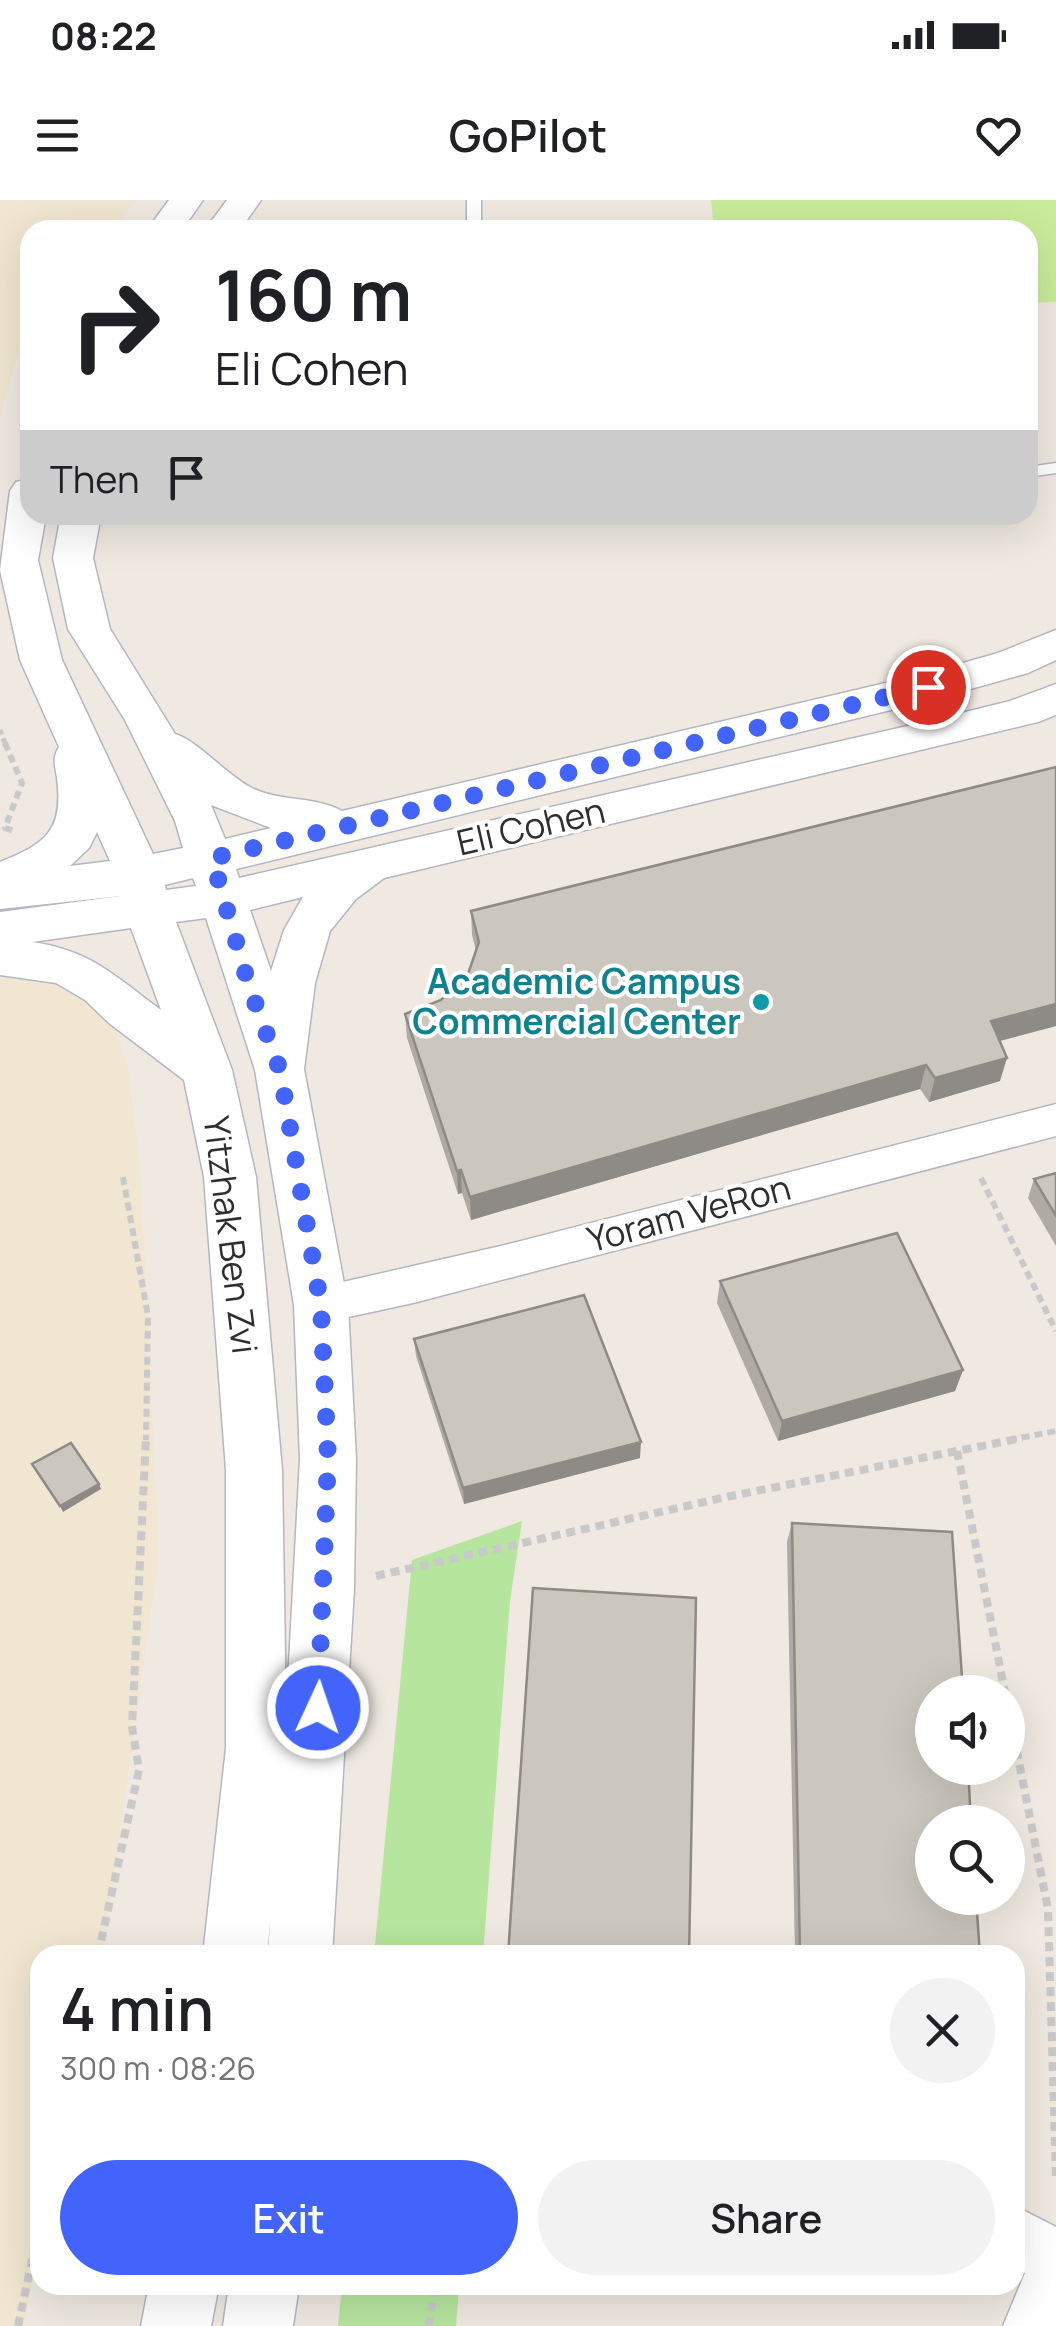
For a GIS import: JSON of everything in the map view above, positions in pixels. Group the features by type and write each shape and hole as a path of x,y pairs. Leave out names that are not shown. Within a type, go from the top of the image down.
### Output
{"street":[{"name":"Yitzhak Ben Zvi","path":"24,525 18,560 41,660 144,892 206,1070 230,1177 254,1470 256,1748 236,1945"},
{"name":"Yitzhak Ben Zvi","path":"78,525 73,558 89,630 146,719 218,878 280,1070 321,1306 328,1458 326,1552 301,1945"},
{"name":"Eli Cohen","path":"388,838 1014,663 1056,644"},
{"name":"Eli Cohen","path":"0,929 144,892 388,838 1045,704"},
{"path":"0,880 61,853 74,833 84,800 66,715"},
{"path":"146,719 196,776 248,808 388,838 357,876 321,902 302,935 280,1070"},
{"name":"Eli Cohen","path":"0,892 144,892"},
{"path":"0,957 37,960 72,970 102,987 206,1070"},
{"name":"Yoram VeRon","path":"321,1306 458,1275 962,1141 1056,1120"},
{"path":"1025,2241 1056,2264 1032,2326"},
{"path":"176,2326 182,2295"},
{"path":"258,2326 263,2295"}],"path":[{"path":"0,730 22,784 5,828 61,853"},
{"path":"962,1141 1056,1331"},
{"path":"100,1945 139,1770 132,1726 146,1456 148,1316 123,1177"},
{"path":"374,1577 730,1496 1056,1431"},
{"path":"956,1451 1002,1675"},
{"path":"1023,1785 1048,1910 1056,2179"},
{"path":"18,2326 30,2270"},
{"path":"429,2326 434,2295"}],"shaded area":[{"path":"0,200 136,200 121,220 20,220 20,349 0,418"},
{"path":"0,978 79,980 109,1008 128,1068 140,1164 159,1554 104,1945 30,1945 30,2295 24,2326 0,2326"}],"green space":[{"path":"711,200 1056,200 1056,302 1038,303 1038,220 713,220"},
{"path":"522,1521 510,1601 484,1945 375,1945 412,1560"},
{"path":"341,2295 458,2295 456,2326 338,2326"}],"building":[{"name":"Academic Campus Commercial Center","path":"1056,767 1056,1004 991,1021 1007,1058 935,1078 926,1065 470,1197 461,1170 457,1171 405,1014 441,1000 468,974 479,942 471,911"},
{"path":"1056,1173 1056,1216 1034,1179"},
{"path":"897,1233 963,1370 782,1421 720,1281"},
{"path":"584,1295 641,1442 463,1488 414,1339"},
{"path":"71,1443 99,1484 60,1506 32,1464"},
{"path":"792,1523 952,1532 962,1675 915,1675 915,1785 969,1785 970,1805 915,1805 915,1915 977,1915 979,1945 800,1945"},
{"path":"533,1588 696,1598 689,1945 509,1945"}],"place":[{"name":"Academic Campus Commercial Center","path":"761,1002"}],"route":[{"path":"318,1708 328,1458 321,1306 280,1070 249,986 212,858 928,687"}]}
